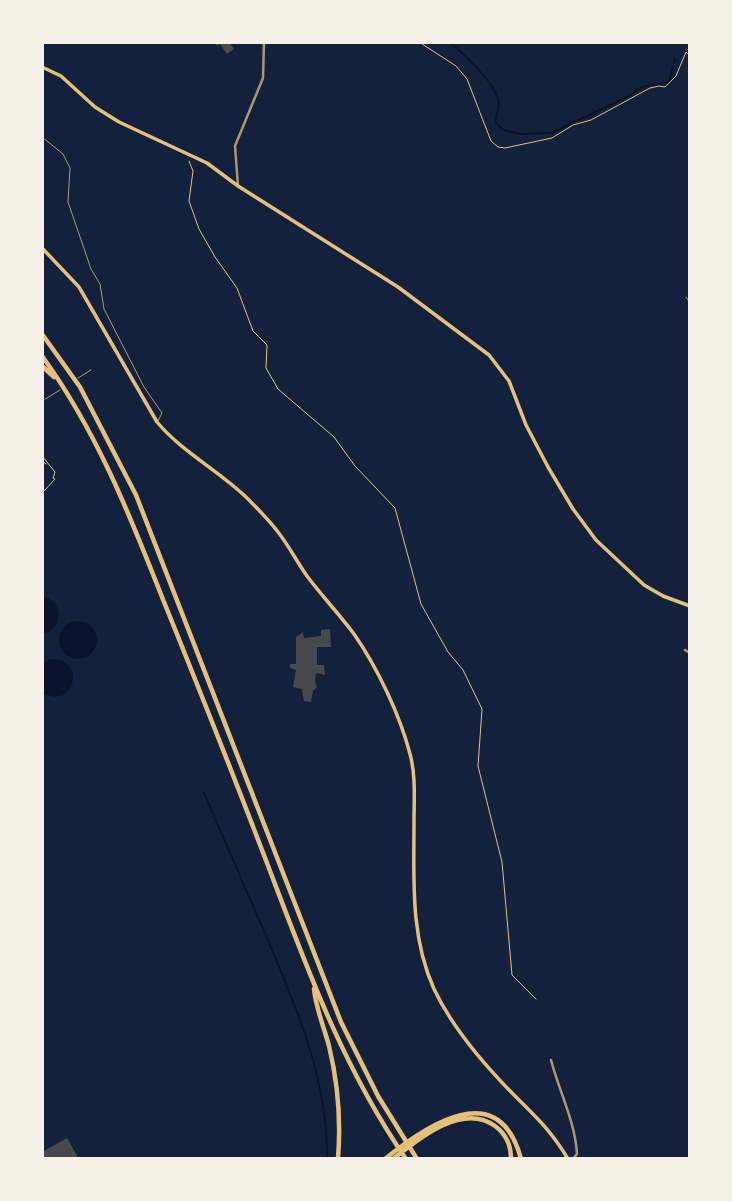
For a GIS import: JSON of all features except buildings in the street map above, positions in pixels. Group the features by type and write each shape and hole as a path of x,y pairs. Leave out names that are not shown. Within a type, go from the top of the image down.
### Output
{"highway":[{"path":"42,334 80,387 136,495 341,1022 368,1078 417,1159"},
{"path":"42,356 110,471 314,984 351,1069 406,1159"},
{"path":"42,366 58,380"},
{"path":"314,984 315,1002 329,1046 337,1085 338,1159"},
{"path":"385,1159 432,1126 454,1115 473,1112 490,1116 504,1125 517,1145 521,1159"},
{"path":"393,1159 442,1126 472,1118 484,1120 498,1128 507,1140 511,1159"}],"main road":[{"path":"42,67 61,76 85,99 113,119 198,158 239,187 398,287 489,355 509,381 526,425 548,467 573,509 596,540 644,585 663,596 690,606"},
{"path":"42,248 68,273 89,303 157,422 173,440 245,497 273,526 322,596 363,648 390,703 410,755 414,779 414,909 422,952 433,986 451,1018 471,1045 518,1099 540,1118 568,1159"}],"street":[{"path":"239,187 235,146 263,78 264,42"},
{"path":"685,650 690,653"},
{"path":"551,1060 576,1142 577,1154 573,1159"}],"lane":[{"path":"42,137 63,154 70,169 68,202 73,223 100,284 104,309 111,324 145,387 161,408 162,413 157,422"},
{"path":"686,298 690,303"},
{"path":"42,401 91,370"}],"path":[{"path":"419,42 456,66 467,79 491,141 498,147 505,148 552,138 650,88 665,87 676,76 685,52 689,55"},
{"path":"198,158 188,160 193,171 189,201 199,229 237,288 253,331 267,345 267,368 278,389 334,437 355,466 395,508 421,604 448,652 463,670 482,709 478,766 502,862 512,975 536,999"},
{"path":"42,456 48,465"},
{"path":"42,461 55,472 55,479 42,491"}],"water":[{"path":"42,596 55,603 59,614 55,626 43,634"},
{"path":"78,621 92,626 97,640 92,654 78,659 64,654 59,640 64,626"},
{"path":"51,659 63,661 70,667 73,675 69,690 53,697 42,693 42,663"}],"waterway":[{"path":"450,42 480,71 493,89 499,105 495,122 503,130 521,134 551,133 627,97 642,87 669,82 675,59"},
{"path":"204,793 270,945 310,1049 323,1103 327,1159"}]}
